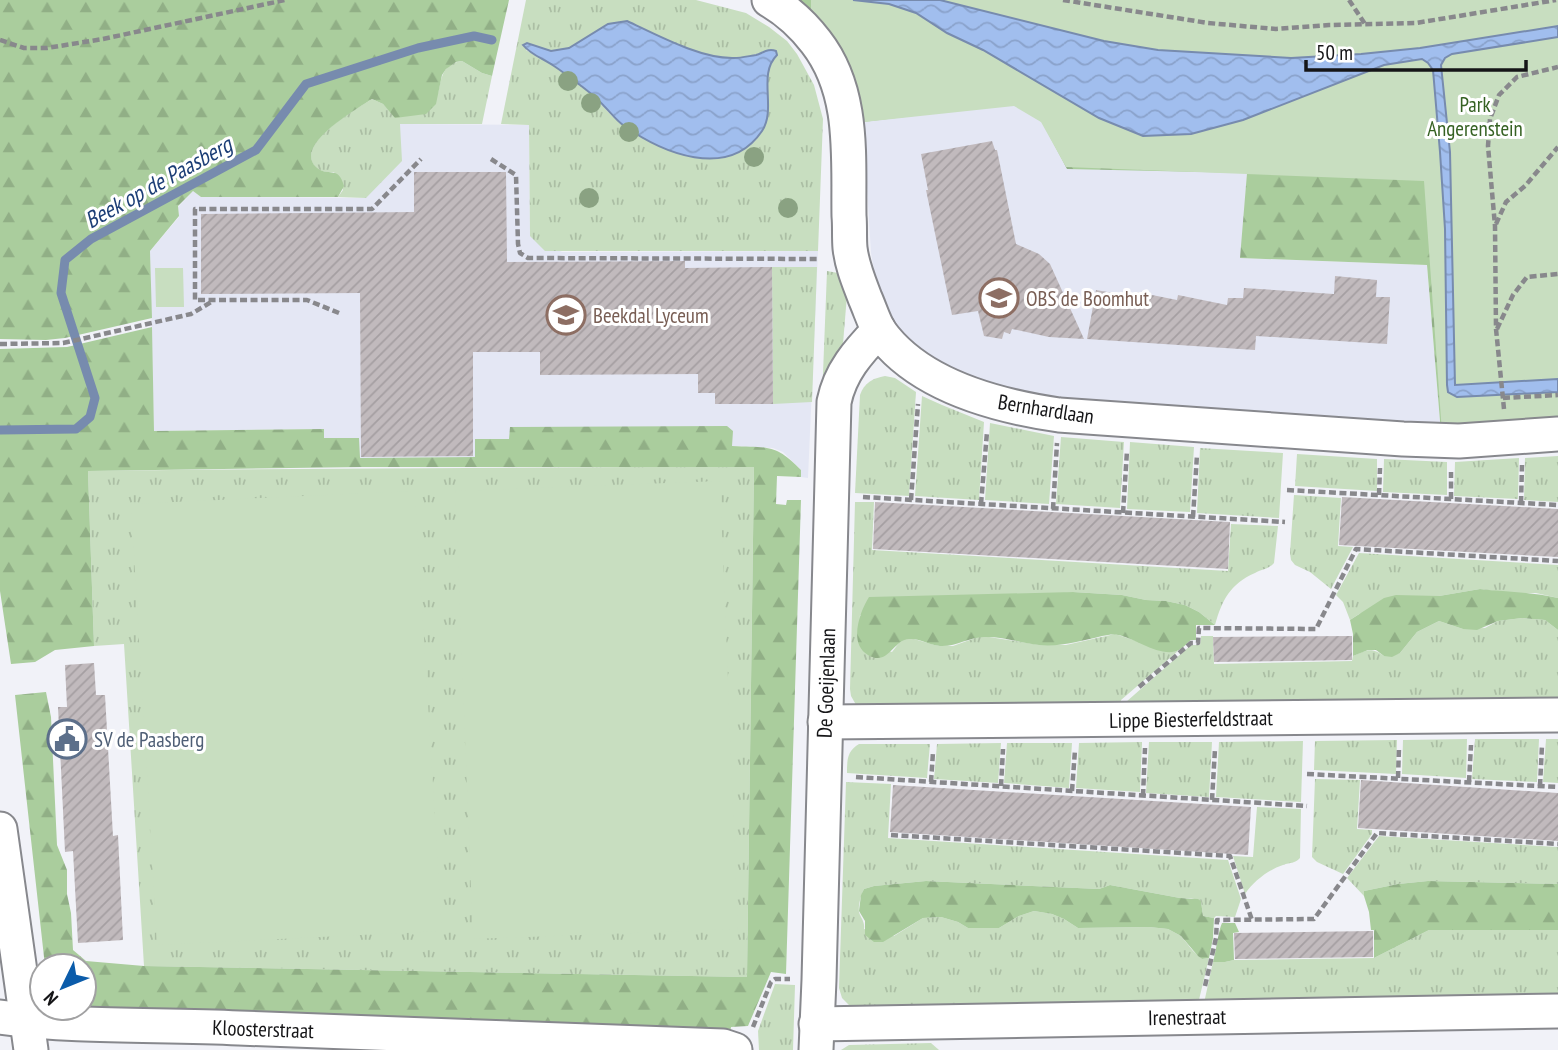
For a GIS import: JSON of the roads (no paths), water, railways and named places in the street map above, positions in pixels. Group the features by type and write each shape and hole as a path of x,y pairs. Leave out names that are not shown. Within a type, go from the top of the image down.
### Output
{"street":[{"name":"Bernhardlaan","path":"769,0 785,9 805,28 823,51 837,78 848,131 850,248 855,273 879,331 898,353 920,370 981,398 1025,410 1059,415 1451,441 1558,434"},
{"name":"De Goeijenlaan","path":"816,1037 834,402 837,387 855,356 879,331"},
{"name":"Lippe Biesterfeldstraat","path":"825,722 1551,715"},
{"path":"0,829 19,1029"},
{"name":"Irenestraat","path":"816,1037 1198,1017 1558,1011"},
{"name":"Kloosterstraat","path":"19,1029 723,1046 744,1039"}],"water":[{"path":"853,0 940,0 1104,41 1158,50 1291,58 1420,48 1558,26 1558,37 1452,54 1445,58 1441,65 1450,152 1455,385 1558,379 1558,392 1457,397 1448,392 1445,229 1440,152 1433,70 1422,59 1384,65 1243,120 1191,134 1143,136 1099,118 916,13 889,4"},
{"path":"627,21 708,55 737,58 768,50 776,51 777,55 768,72 768,112 762,131 748,146 731,155 694,157 675,152 656,145 623,125 599,100 523,45 527,43 551,51 569,48 608,24"}],"waterway":[{"name":"Beek op de Paasberg","path":"0,430 76,429 90,417 95,398 61,293 65,260 91,239 256,150 306,84 418,48 474,36 492,40"}],"place":[{"name":"OBS de Boomhut","path":"999,298"},
{"name":"Beekdal Lyceum","path":"566,315"},
{"name":"SV de Paasberg","path":"67,739"}],"park label":[{"name":"Park Angerenstein","path":"1475,116"}]}
